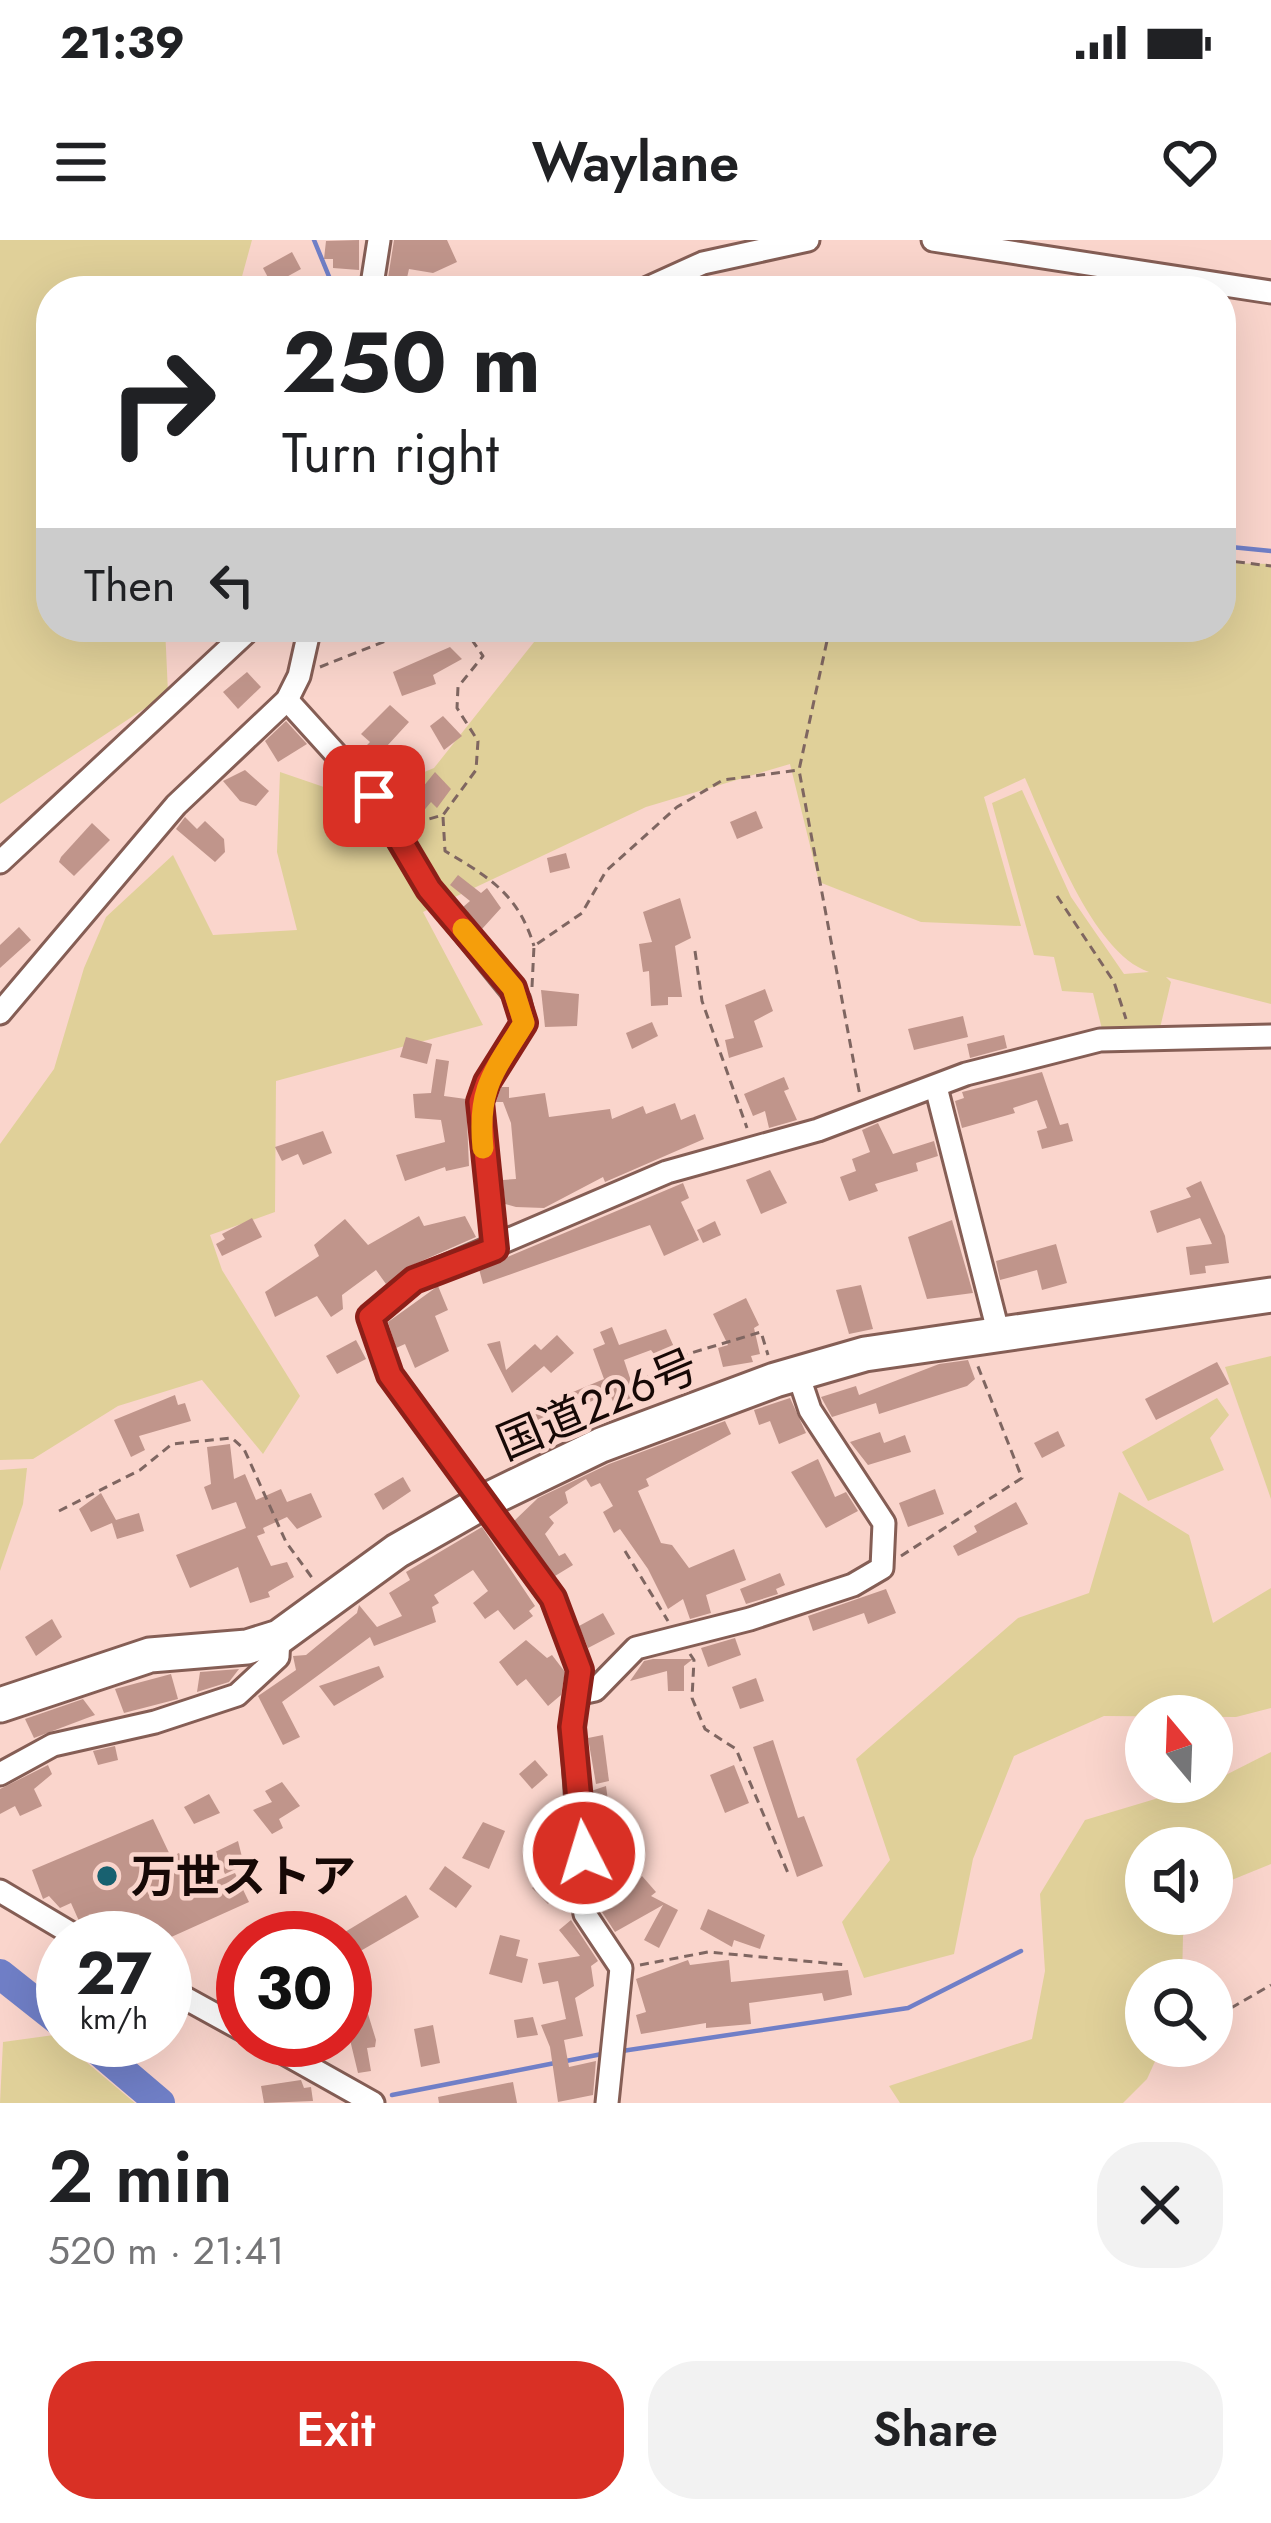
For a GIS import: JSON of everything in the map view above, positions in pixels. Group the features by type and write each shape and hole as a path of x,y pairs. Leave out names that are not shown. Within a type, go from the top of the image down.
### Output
{"highway":[{"name":"国道226号","path":"0,1705 150,1655 247,1647 279,1637 397,1551 485,1501 658,1422 786,1377 866,1354 1271,1295"}],"street":[{"path":"373,276 379,240"},
{"path":"675,276 704,263 808,240"},
{"path":"933,240 1167,276"},
{"path":"1236,287 1271,292"},
{"path":"0,862 236,642"},
{"path":"0,1013 176,805 287,700 299,676 307,642"},
{"path":"287,700 374,796 429,889 507,980 522,1011 524,1023 487,1082 480,1102 495,1249"},
{"path":"607,2103 621,1968 585,1914 583,1903 572,1727 580,1670 553,1598 390,1375 370,1317 414,1280 667,1172 863,1115 936,1087 1049,1052 1132,1037 1271,1036"},
{"path":"936,1087 983,1337"},
{"path":"580,1694 595,1690 622,1657 636,1648 853,1585 882,1568 884,1523 786,1377"},
{"path":"0,1774 53,1745 155,1722 238,1695 278,1658 279,1637"},
{"path":"0,1891 36,1912"},
{"path":"309,2067 373,2103"}],"path":[{"path":"1236,562 1271,566"},
{"path":"392,829 443,815 476,770 478,741 457,708 458,687 483,656 473,642"},
{"path":"827,642 799,770 863,1115"},
{"path":"534,946 582,913 606,871 677,807 723,780 799,770"},
{"path":"443,815 445,851 505,887 521,910 534,946 535,982 522,1011"},
{"path":"1057,896 1114,982 1132,1037"},
{"path":"695,951 702,1001 755,1146"},
{"path":"658,1422 645,1379 681,1356 761,1332 786,1377"},
{"path":"882,1568 1022,1478 983,1337"},
{"path":"59,1511 140,1471 172,1444 232,1438 244,1449 286,1542 328,1600"},
{"path":"625,1551 694,1660 692,1698 705,1729 736,1749 788,1873"},
{"path":"621,1968 708,1952 847,1965"},
{"path":"1233,2007 1271,1985"}],"shaded area":[{"path":"0,240 252,240 242,276 36,276 36,642 166,642 168,693 0,804"},
{"path":"1236,563 1271,564 1271,1004 1166,977 1171,982 1160,1028 1104,1037 1093,993 1062,991 1054,957 1034,955 992,803 1022,790 1071,897 1124,974 1149,972 1128,960 1091,916 1059,858 1025,778 984,797 1021,926 921,922 819,882 790,764 646,807 423,912 483,1025 276,1081 275,1212 210,1235 222,1270 300,1396 263,1454 202,1380 118,1406 33,1459 0,1460 0,1144 54,1069 84,968 106,917 173,855 213,935 297,930 277,852 280,772 359,799 434,768 534,642 1236,642"},
{"path":"1271,1356 1271,1499 1225,1367"},
{"path":"1217,1398 1229,1415 1210,1438 1224,1470 1148,1501 1122,1452"},
{"path":"27,1468 23,1504 0,1571 0,1470"},
{"path":"1119,1492 1189,1535 1213,1623 1271,1588 1271,1708 1233,1717 1233,1695 1125,1695 1125,1716 1104,1716 1014,1756 973,1859 954,1954 864,1978 842,1922 890,1860 856,1759 1018,1618 1089,1593"},
{"path":"1271,1752 1271,1864 1233,1879 1233,1827 1125,1827 1125,1935 1183,1935 1182,1959 1125,1959 1125,2067 1152,2067 1123,2103 900,2103 889,2086 1032,2039 1045,1971 1040,1894 1085,1820 1142,1803 1233,1803 1233,1771"},
{"path":"36,2037 36,2067 92,2067 135,2103 0,2103 3,2042"}],"building":[{"path":"359,240 359,270 333,268 333,259 324,259 326,241"},
{"path":"394,240 447,240 457,262 433,273 409,269 407,276 388,276"},
{"path":"292,252 301,269 288,276 267,276 263,268"},
{"path":"450,647 462,659 433,675 436,684 402,696 393,672"},
{"path":"247,672 261,687 238,709 223,692"},
{"path":"390,705 409,722 376,758 364,748 370,742 361,734"},
{"path":"443,716 462,736 444,750 430,726"},
{"path":"286,721 307,744 278,762 265,741"},
{"path":"380,757 398,781 387,789 368,767"},
{"path":"245,770 269,791 256,806 240,801 223,781"},
{"path":"435,772 451,789 437,808 431,802 421,814 410,803"},
{"path":"756,811 763,828 737,839 730,822"},
{"path":"185,817 197,829 205,821 224,839 225,852 215,862 176,829"},
{"path":"92,823 110,840 74,876 59,862"},
{"path":"566,853 570,868 550,873 547,858"},
{"path":"458,875 481,893 487,888 501,908 482,929 463,907 470,901 450,885"},
{"path":"680,898 691,938 675,946 682,997 668,997 668,1005 651,1006 649,971 643,972 639,944 652,942 643,912"},
{"path":"19,927 31,940 0,968 0,945"},
{"path":"765,989 773,1011 754,1021 763,1047 729,1058 725,1040 734,1038 725,1005"},
{"path":"541,990 579,994 577,1026 545,1027"},
{"path":"963,1016 968,1037 914,1050 908,1029"},
{"path":"652,1022 658,1036 632,1049 626,1033"},
{"path":"1004,1035 1007,1048 970,1058 967,1044"},
{"path":"406,1037 432,1044 427,1064 400,1057"},
{"path":"436,1059 449,1061 444,1096 466,1099 469,1166 446,1171 445,1167 405,1181 396,1155 445,1142 441,1120 415,1118 413,1094 431,1093"},
{"path":"1042,1072 1060,1125 1068,1123 1073,1141 1042,1149 1037,1131 1047,1128 1037,1100 1013,1108 1015,1113 962,1128 955,1101 964,1098 962,1092"},
{"path":"784,1077 789,1089 784,1091 797,1120 769,1128 765,1111 753,1116 744,1094"},
{"path":"501,1087 509,1087 509,1098 545,1093 549,1117 610,1109 612,1119 643,1106 646,1114 675,1103 681,1120 695,1114 704,1139 605,1182 603,1177 544,1208 516,1207 505,1204 503,1180 516,1179 511,1123 503,1102 496,1102"},
{"path":"878,1123 893,1154 934,1141 938,1156 916,1163 918,1171 875,1184 878,1191 849,1201 840,1177 856,1171 852,1159 870,1152 862,1130"},
{"path":"323,1131 332,1153 303,1165 298,1154 282,1161 275,1147"},
{"path":"770,1170 787,1203 761,1214 746,1180"},
{"path":"1201,1181 1225,1236 1229,1263 1205,1266 1206,1273 1190,1275 1186,1247 1212,1244 1200,1218 1157,1233 1150,1211 1191,1197 1186,1188"},
{"path":"683,1183 689,1198 681,1202 699,1240 664,1256 650,1225 483,1284 479,1269"},
{"path":"419,1216 424,1226 465,1216 476,1237 408,1267 386,1284 376,1270 342,1295 343,1309 331,1317 317,1296 275,1317 265,1292 319,1256 314,1245 345,1219 368,1245"},
{"path":"252,1218 262,1237 222,1256 216,1244 225,1239 222,1234"},
{"path":"952,1220 973,1293 927,1299 908,1237"},
{"path":"715,1221 721,1235 703,1243 697,1230"},
{"path":"1056,1244 1067,1283 1042,1290 1037,1270 1000,1280 996,1261"},
{"path":"861,1285 873,1329 849,1334 836,1290"},
{"path":"438,1286 448,1310 435,1316 449,1351 415,1368 405,1344 396,1348 388,1322"},
{"path":"746,1298 759,1325 754,1328 760,1354 751,1356 753,1362 723,1367 718,1348 728,1345 713,1314"},
{"path":"612,1327 619,1345 666,1329 678,1356 662,1365 651,1350 624,1360 638,1402 617,1411 609,1392 539,1429 530,1410 604,1379 593,1349 605,1344 600,1332"},
{"path":"557,1335 574,1353 551,1373 544,1366 512,1393 487,1344 500,1341 506,1370 535,1344 541,1350"},
{"path":"356,1340 366,1359 337,1374 326,1356"},
{"path":"968,1360 975,1379 967,1386 879,1414 876,1403 832,1417 821,1397 856,1386 859,1395 939,1364"},
{"path":"1217,1362 1229,1384 1156,1420 1145,1399"},
{"path":"175,1395 178,1405 185,1403 191,1421 139,1436 145,1450 131,1457 114,1420"},
{"path":"790,1398 806,1433 779,1444 770,1421 759,1425 754,1410"},
{"path":"725,1421 731,1434 646,1479 649,1486 638,1491 661,1543 672,1545 689,1568 734,1549 746,1580 706,1595 711,1613 690,1619 683,1599 668,1609 620,1529 614,1533 603,1512 613,1506 600,1483 591,1487 586,1479 565,1492 568,1503 549,1517 554,1523 545,1534 559,1556 565,1553 573,1565 555,1576 514,1521 538,1498 609,1464"},
{"path":"1058,1431 1065,1446 1042,1458 1034,1443"},
{"path":"880,1432 884,1443 905,1435 911,1452 868,1465 850,1442"},
{"path":"230,1444 234,1479 245,1474 256,1500 281,1489 287,1502 311,1493 322,1517 297,1529 287,1517 263,1528 265,1533 257,1536 271,1566 287,1562 294,1577 268,1592 270,1597 250,1603 238,1567 190,1588 176,1555 246,1528 236,1502 212,1510 204,1487 211,1484 207,1447"},
{"path":"818,1459 835,1497 846,1492 858,1511 826,1528 791,1472"},
{"path":"403,1477 411,1491 383,1510 374,1494"},
{"path":"935,1489 944,1514 908,1527 899,1503"},
{"path":"101,1493 116,1520 139,1513 144,1531 117,1539 112,1523 91,1532 79,1509"},
{"path":"1016,1502 1028,1524 958,1556 953,1546 977,1532 974,1526"},
{"path":"482,1527 535,1606 529,1611 533,1616 514,1630 498,1610 485,1619 473,1603 488,1591 473,1570 434,1595 439,1603 432,1607 436,1622 374,1646 370,1637 282,1702 300,1737 283,1745 258,1696 296,1670 293,1656 306,1655 357,1613 359,1605 377,1627 402,1616 389,1593 410,1580 406,1572"},
{"path":"780,1573 785,1585 776,1589 778,1594 746,1604 740,1589"},
{"path":"886,1589 896,1613 868,1624 864,1613 813,1631 808,1616"},
{"path":"603,1613 615,1634 588,1648 579,1626"},
{"path":"52,1619 62,1637 36,1656 25,1637"},
{"path":"735,1638 741,1655 708,1667 701,1648"},
{"path":"526,1640 547,1658 552,1655 565,1672 561,1695 548,1706 526,1679 517,1686 499,1662"},
{"path":"693,1659 684,1666 684,1691 668,1691 667,1671 630,1681 644,1661"},
{"path":"379,1666 384,1677 334,1706 319,1686"},
{"path":"239,1669 229,1682 197,1692 200,1672"},
{"path":"171,1674 178,1699 124,1713 115,1689"},
{"path":"756,1678 764,1701 740,1709 732,1687"},
{"path":"83,1699 95,1715 34,1738 25,1719"},
{"path":"603,1735 609,1781 596,1784 588,1738"},
{"path":"773,1740 798,1818 804,1816 823,1866 797,1877 753,1747"},
{"path":"115,1746 118,1760 98,1765 93,1751"},
{"path":"535,1760 548,1775 532,1789 519,1774"},
{"path":"48,1765 52,1774 34,1789 42,1806 20,1816 15,1806 0,1814 0,1789"},
{"path":"734,1765 749,1803 725,1813 710,1775"},
{"path":"282,1782 300,1806 279,1819 283,1828 272,1834 253,1810 272,1802 265,1791"},
{"path":"606,1786 612,1831 598,1835 591,1791"},
{"path":"209,1794 220,1813 194,1824 184,1807"},
{"name":"万世ストア","path":"153,1819 171,1857 179,1853 196,1889 235,1873 249,1902 216,1911 216,1917 192,1928 192,1911 75,1911 71,1903 60,1908 49,1896 43,1899 32,1870"},
{"path":"483,1822 505,1831 489,1869 462,1858"},
{"path":"238,1841 244,1865 225,1874 215,1852"},
{"path":"445,1866 472,1886 456,1908 429,1889"},
{"path":"550,1871 566,1887 548,1904 532,1888"},
{"path":"642,1876 656,1892 651,1896 678,1910 659,1948 644,1940 663,1905 615,1932 602,1912 622,1901"},
{"path":"406,1895 419,1917 372,1944 372,1916"},
{"path":"708,1909 765,1935 760,1949 734,1940 732,1947 700,1929"},
{"path":"571,1920 598,1961 591,1966 594,1986 575,1998 583,2036 564,2040 569,2067 596,2061 593,2095 558,2102 550,2047 541,2025 566,2019 558,1981 543,1984 538,1963 580,1956 559,1930"},
{"path":"500,1935 520,1940 516,1956 528,1959 522,1983 489,1974"},
{"path":"688,1960 690,1965 729,1960 731,1982 848,1970 852,1995 824,2001 822,1993 749,2003 751,2024 706,2028 706,2023 641,2034 636,2015 646,2012 636,1979"},
{"path":"533,2017 538,2035 517,2038 514,2020"},
{"path":"433,2025 440,2063 421,2067 414,2029"},
{"path":"301,2080 304,2088 311,2087 313,2101 264,2103 261,2086"},
{"path":"513,2082 517,2103 439,2103 438,2097"}],"waterway":[{"path":"314,240 329,276"},
{"path":"1236,548 1271,551"},
{"path":"622,2051 908,2008 1021,1951"},
{"path":"0,1974 36,2003"},
{"path":"566,2061 602,2054"},
{"path":"392,2095 555,2063"},
{"path":"118,2067 160,2103"}],"slow traffic":[{"path":"463,929 513,988 524,1023 487,1082 480,1102 483,1148"}],"place":[{"name":"万世ストア","path":"107,1876"}],"route":[{"path":"374,796 429,889 513,988 524,1023 487,1082 480,1102 495,1249 414,1280 370,1317 390,1375 553,1598 580,1670 572,1727 584,1853"}]}
